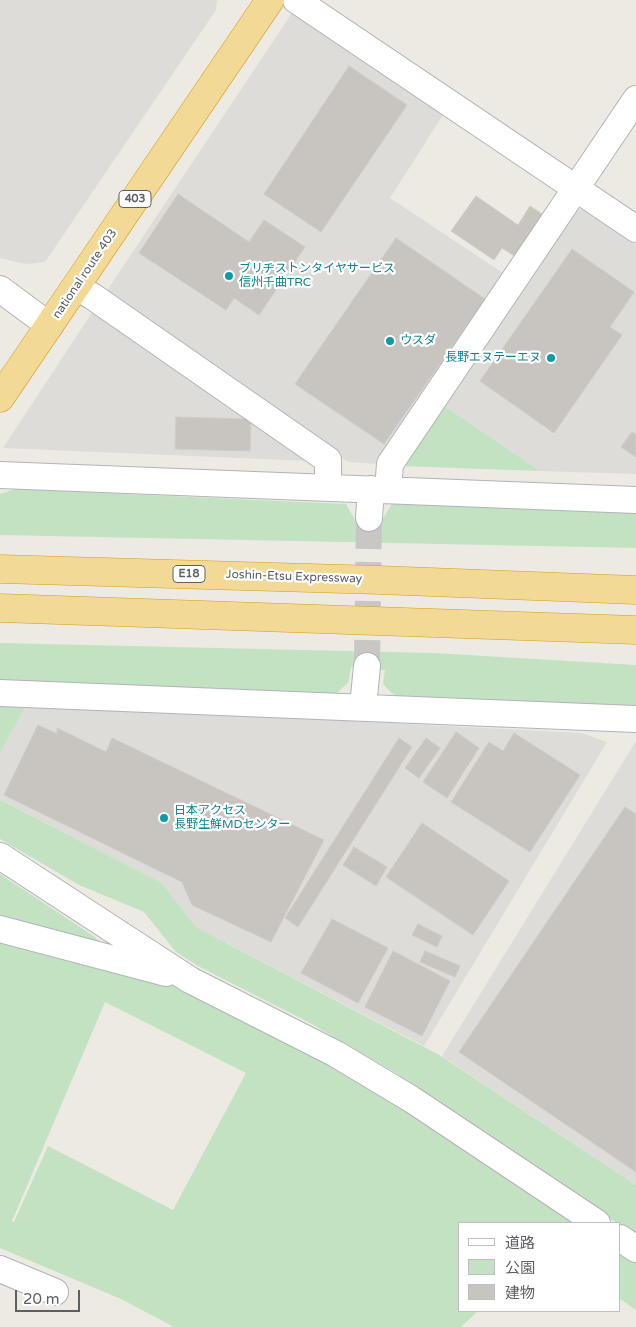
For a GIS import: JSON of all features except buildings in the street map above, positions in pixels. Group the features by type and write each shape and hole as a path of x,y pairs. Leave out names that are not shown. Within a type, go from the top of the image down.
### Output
{"highway":[{"name":"national route 403","path":"0,398 270,0"},
{"name":"Joshin-Etsu Expressway","path":"0,569 379,580 636,590"},
{"name":"Joshin-Etsu Expressway","path":"379,580 636,582"},
{"path":"0,608 636,630"},
{"path":"373,620 573,638 636,641"}],"street":[{"path":"296,0 636,229"},
{"path":"369,518 390,464 636,99"},
{"path":"76,287 92,296 328,460 328,487"},
{"path":"0,289 50,326"},
{"path":"0,475 636,500"},
{"path":"363,707 367,666"},
{"path":"0,693 636,719"},
{"path":"0,856 190,980 336,1054 410,1099 595,1222"},
{"path":"0,928 190,980"},
{"path":"621,1239 636,1249"},
{"path":"0,1269 55,1292"}],"shaded area":[{"path":"0,0 217,0 216,10 45,262 26,264 0,258"},
{"path":"292,13 443,115 390,198 506,275 379,464 348,462 104,295"},
{"path":"583,209 636,245 636,474 540,471 443,405 574,211"},
{"path":"95,308 310,461 3,448"},
{"path":"26,704 581,733 607,742 424,1046 196,927 162,883 0,800 0,753"},
{"path":"636,741 636,1185 442,1056"}],"green space":[{"path":"443,405 540,471 401,466"},
{"path":"15,489 346,504 355,520 381,522 393,502 636,509 636,548 0,535 0,494"},
{"path":"0,643 434,653 636,665 636,713 397,698 383,684 385,670 351,667 348,683 332,697 0,684"},
{"path":"0,702 26,705 0,753"},
{"path":"0,800 162,883 196,927 441,1056 636,1185 636,1236 621,1226 621,1222 615,1222 531,1167 396,1073 310,1023 198,966 176,952 144,912 79,885 0,839"},
{"path":"0,874 95,937 101,944 0,923"},
{"path":"0,938 177,981 392,1098 579,1222 458,1222 458,1312 477,1312 461,1327 174,1327 121,1299 0,1248","holes":["105,1002 246,1073 173,1210 48,1146 14,1222 12,1221"]},
{"path":"621,1249 636,1259 636,1310 621,1300"}],"tunnel":[{"path":"367,666 369,518"}],"place":[{"name":"ブリヂストンタイヤサービス 信州千曲TRC","path":"229,276"},
{"name":"ウスダ","path":"390,341"},
{"name":"長野エヌテーエヌ","path":"551,358"},
{"name":"日本アクセス 長野生鮮MDセンター","path":"164,818"}]}
